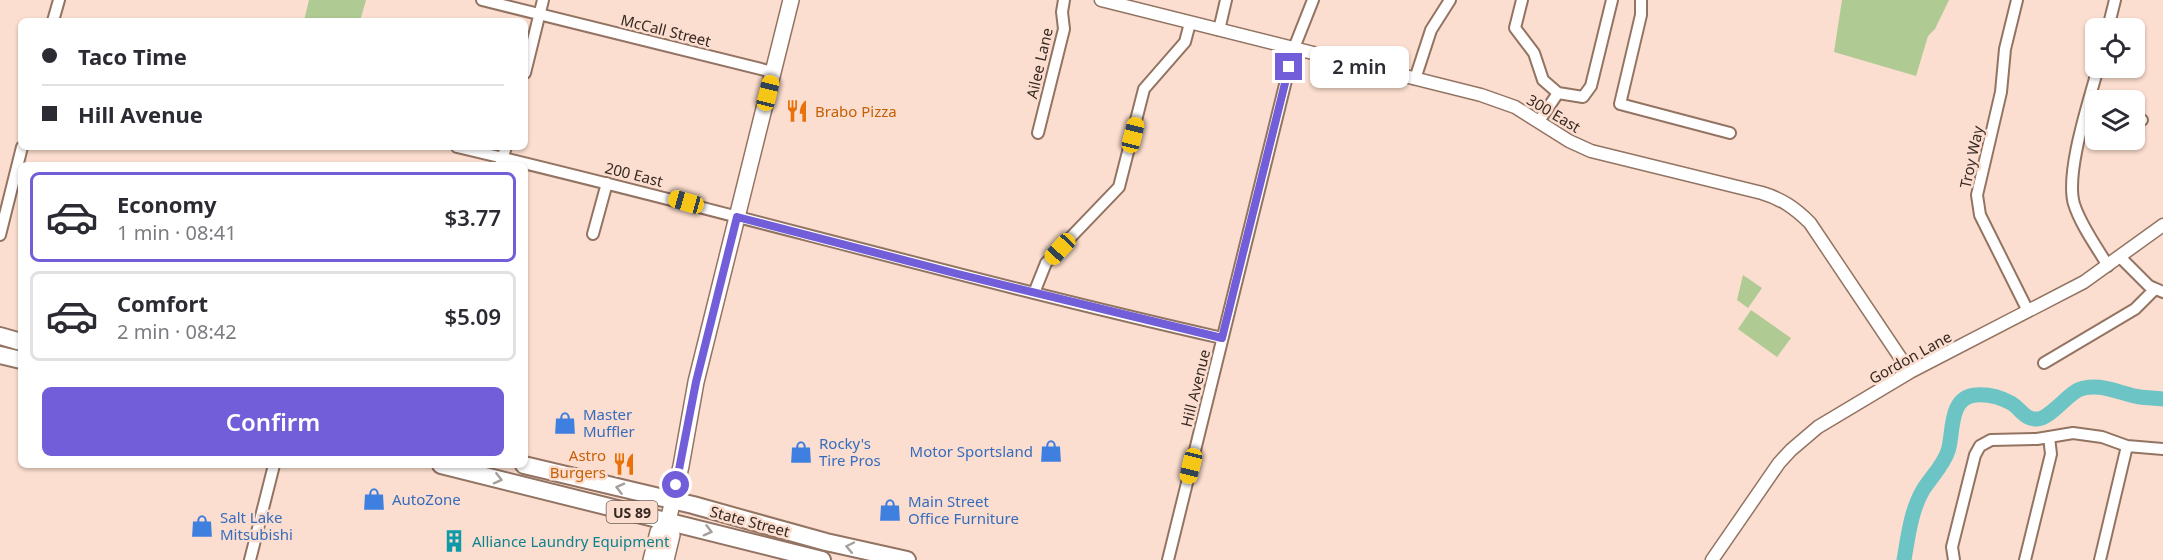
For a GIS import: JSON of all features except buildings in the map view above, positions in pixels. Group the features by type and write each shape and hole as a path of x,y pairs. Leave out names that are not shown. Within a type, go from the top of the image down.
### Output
{"main road":[{"path":"651,560 658,532 668,521 673,501 696,382 791,0"},
{"path":"0,336 18,341"},
{"path":"0,355 18,359"},
{"name":"State Street","path":"528,466 673,501 826,542 907,560"},
{"name":"State Street","path":"453,468 822,560"},
{"path":"666,560 672,536 668,521"}],"street":[{"path":"54,18 59,0"},
{"name":"McCall Street","path":"482,0 773,72"},
{"path":"528,61 543,0"},
{"name":"Ailee Lane","path":"1038,133 1064,29 1062,12 1064,0"},
{"name":"300 East","path":"1101,0 1503,102 1539,121 1569,141 1591,151 1762,193 1785,202 1810,223 1910,372"},
{"path":"1219,30 1226,0"},
{"name":"Hill Avenue","path":"1168,560 1294,48 1313,0"},
{"path":"1415,79 1431,30 1450,0"},
{"path":"1522,0 1515,28 1534,53 1543,80 1558,93 1583,97 1591,86 1612,0"},
{"path":"1641,0 1641,15 1620,104 1730,133"},
{"name":"Troy Way","path":"2017,0 2005,48 2001,92 1977,195 1980,215 2028,311"},
{"path":"2110,18 2115,0"},
{"path":"1034,292 1046,263 1119,187 1144,89 1185,42 1190,23"},
{"path":"1539,121 1558,93"},
{"path":"2085,129 2073,167 2074,205 2108,266"},
{"name":"200 East","path":"471,150 523,162"},
{"path":"0,235 18,163"},
{"name":"200 East","path":"528,163 1222,338"},
{"path":"593,234 607,183"},
{"name":"Gordon Lane","path":"1712,560 1768,477 1791,450 1818,427 1910,372 2084,282 2163,225"},
{"path":"2044,363 2140,306 2159,291 2141,279 2120,257"},
{"path":"1954,560 1952,547 1975,455 1980,446 1991,440 2078,433 2127,446 2163,449"},
{"path":"2025,560 2050,454 2049,437"},
{"path":"2100,560 2127,446"},
{"path":"250,560 273,468"}],"green space":[{"path":"309,0 366,0 361,18 305,18"},
{"path":"1842,0 1949,0 1935,29 1928,36 1916,76 1834,52"},
{"path":"1743,275 1762,288 1748,308 1737,300"},
{"path":"1751,310 1791,338 1777,357 1738,329"}],"waterway":[{"path":"1904,560 1910,524 1916,506 1923,490 1946,456 1956,409 1967,397 1980,395 1998,398 2011,403 2033,419 2042,418 2073,393 2086,388 2101,387 2140,397 2163,399"}],"place":[{"name":"Brabo Pizza","path":"797,111"},
{"name":"Master Muffler","path":"565,423"},
{"name":"Motor Sportsland","path":"1051,451"},
{"name":"Rocky's Tire Pros","path":"801,452"},
{"name":"Astro Burgers","path":"624,464"},
{"name":"AutoZone","path":"374,499"},
{"name":"Main Street Office Furniture","path":"890,510"},
{"name":"Salt Lake Mitsubishi","path":"202,526"},
{"name":"Alliance Laundry Equipment","path":"454,541"}],"route":[{"path":"676,485 696,382 737,217 1118,314 1222,338 1289,67"}]}
